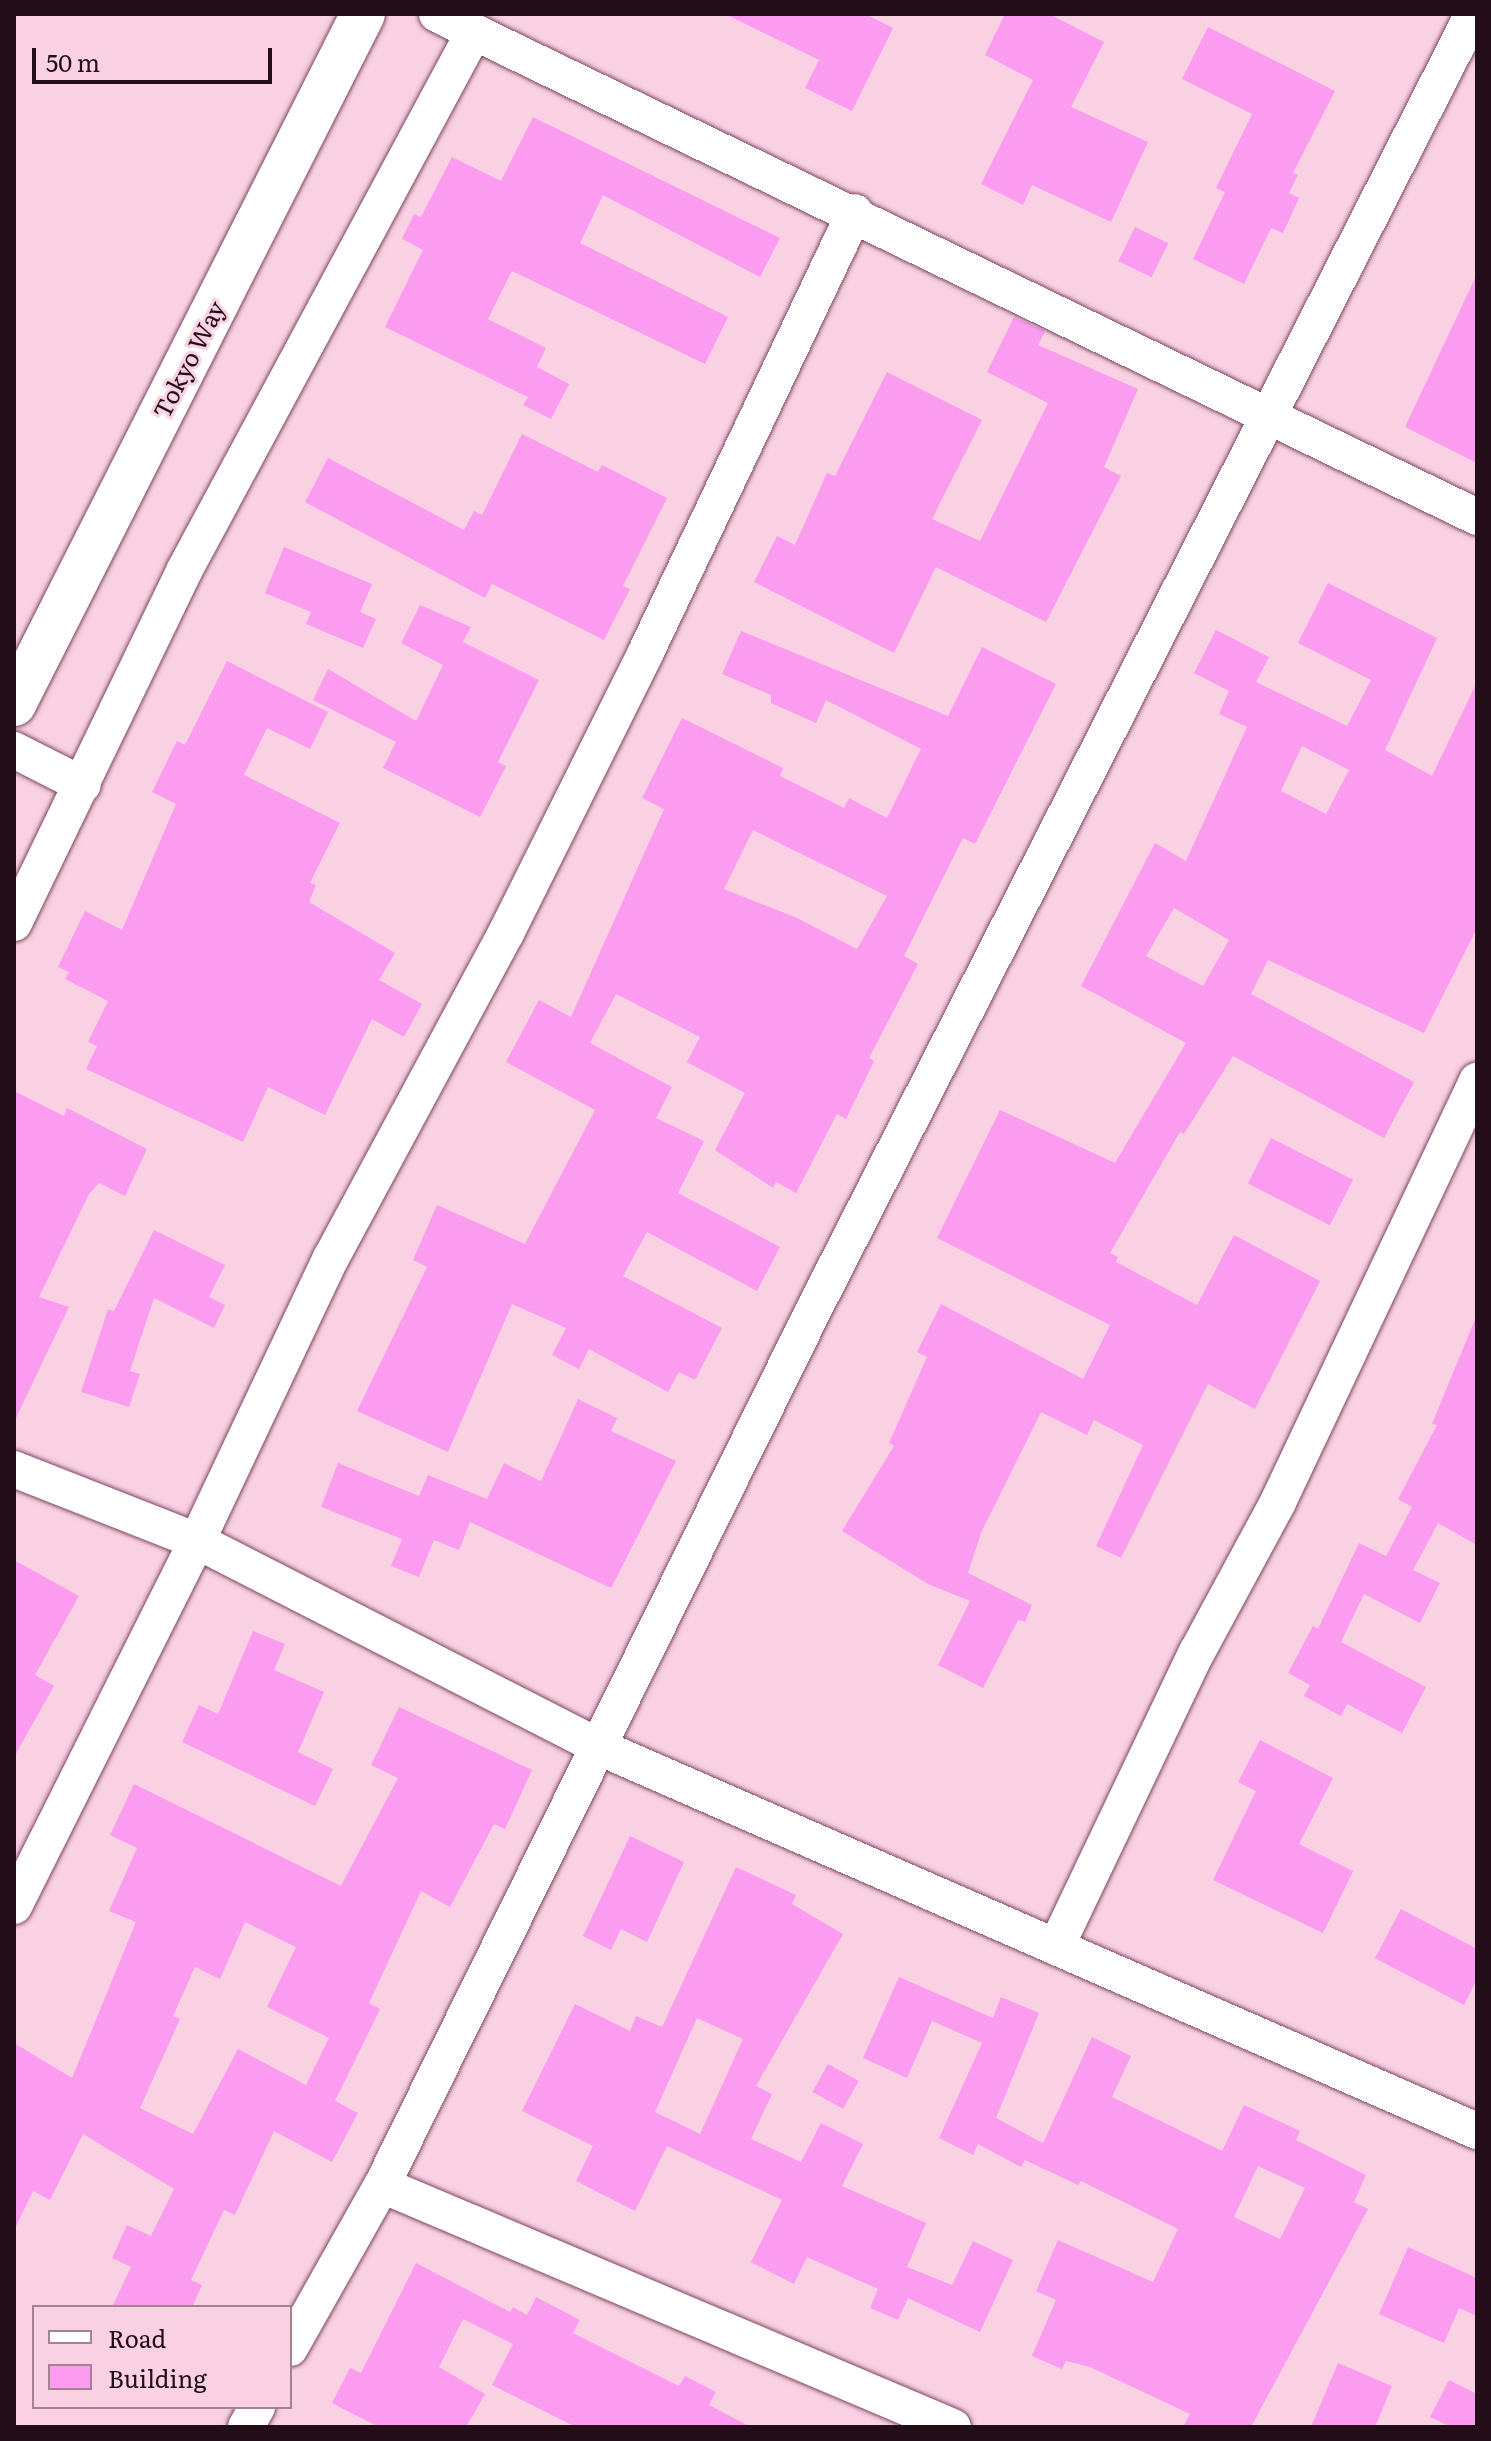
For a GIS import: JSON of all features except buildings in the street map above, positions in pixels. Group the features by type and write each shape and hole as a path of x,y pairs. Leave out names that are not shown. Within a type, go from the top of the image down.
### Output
{"main road":[{"name":"Tokyo Way","path":"14,704 363,14"}],"street":[{"path":"437,14 855,212 1267,418 1477,517"},
{"path":"292,2344 382,2185 601,1748 814,1309 1473,14"},
{"path":"14,923 216,509 331,306 474,32"},
{"path":"14,1906 197,1541 331,1258 506,933 645,654 855,212"},
{"path":"14,750 83,785"},
{"path":"1056,1947 1137,1771 1278,1502 1477,1081"},
{"path":"14,1469 197,1541 601,1748 1477,2131"},
{"path":"382,2185 953,2427"},
{"path":"246,2427 256,2409"}]}
